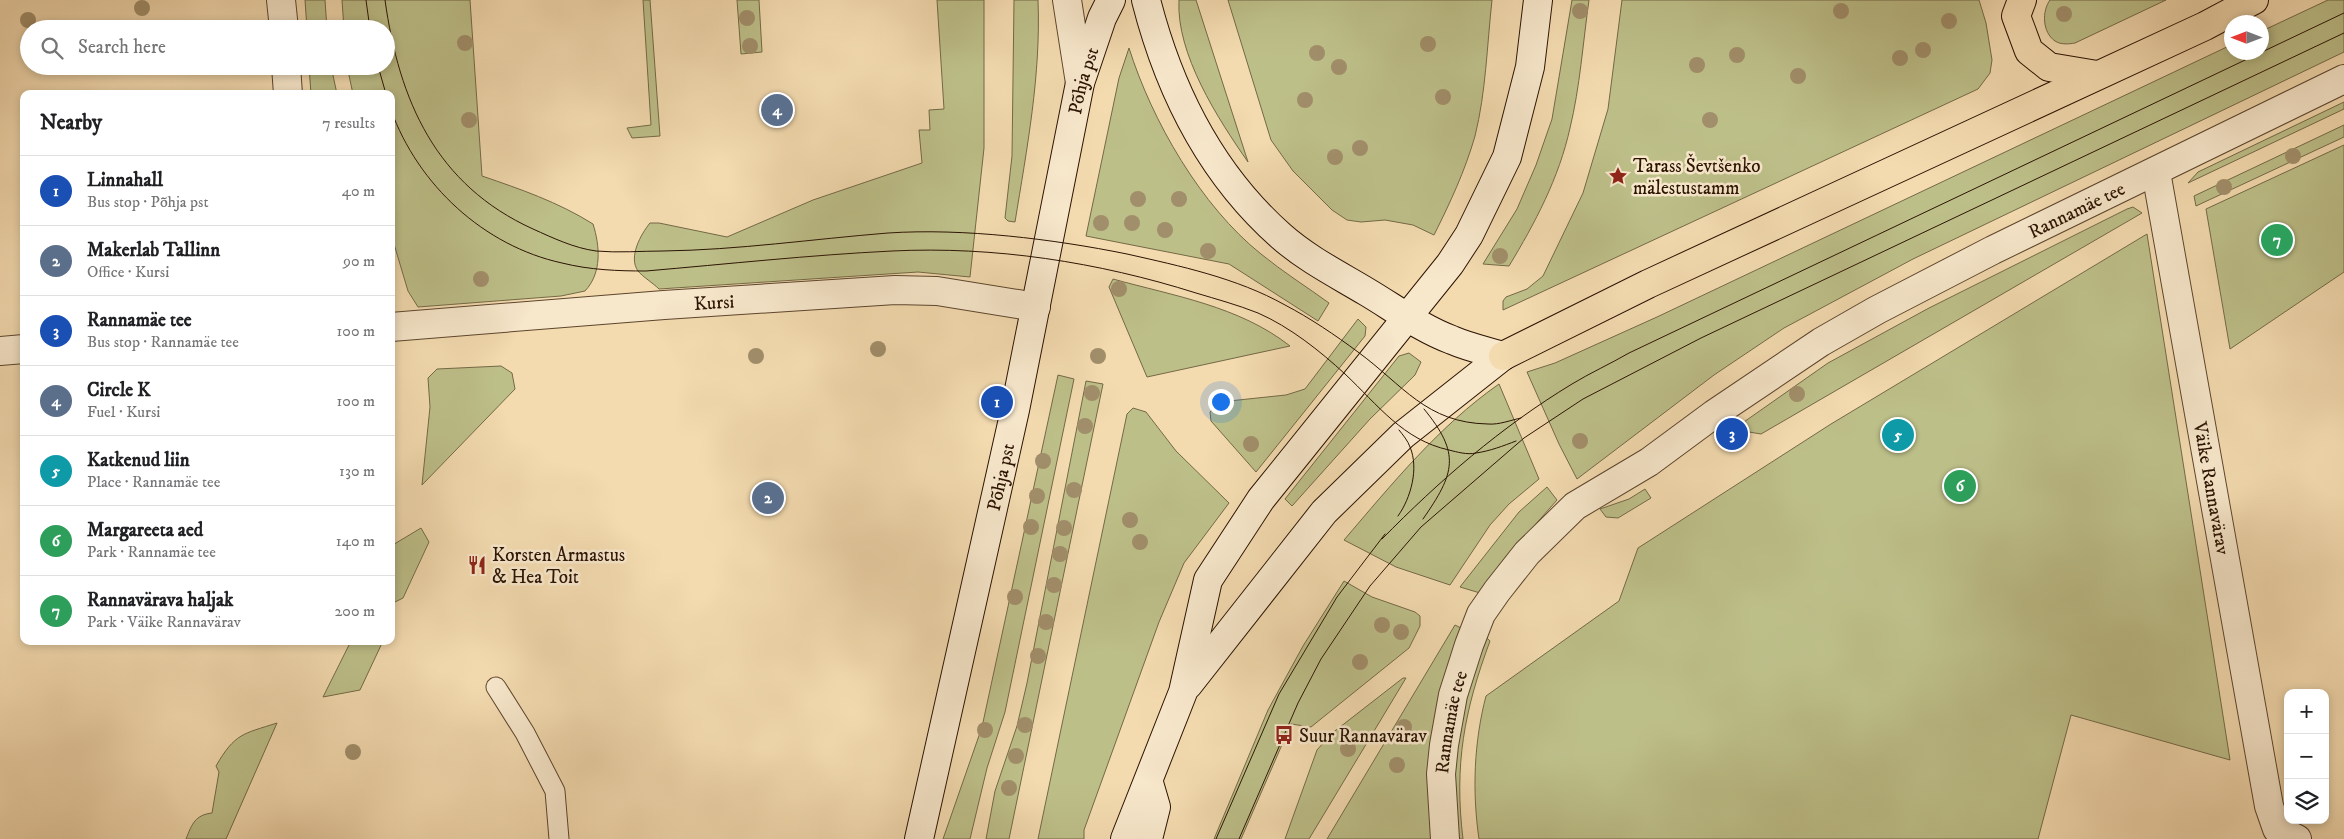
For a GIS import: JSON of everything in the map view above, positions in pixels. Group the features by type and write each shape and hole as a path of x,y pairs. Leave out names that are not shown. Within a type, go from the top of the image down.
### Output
{"main road":[{"path":"281,0 283,20"},
{"path":"1067,0 1080,83"},
{"name":"Põhja pst","path":"920,839 1016,410 1080,83 1102,18 1111,0"},
{"path":"1146,0 1166,66 1190,122 1213,160 1242,195 1281,236 1327,270 1408,317 1451,340 1503,356"},
{"path":"1125,839 1183,692 1208,580 1261,499 1450,264 1468,235 1507,157 1530,67 1538,0"},
{"path":"2022,0 2016,16 2029,51 2049,67 2096,75"},
{"path":"1183,692 1324,512 1402,435 1503,356 1648,284 2205,26 2254,0"},
{"path":"287,75 288,90"},
{"name":"Rannamäe tee","path":"1445,839 1441,774 1444,745 1453,694 1468,645 1482,614 1497,591 1527,553 1575,506 1649,462 1714,414 1821,342 1877,310 1993,250 2344,79"},
{"name":"Väike Rannavärav","path":"2156,172 2269,806 2277,829 2296,839"},
{"name":"Kursi","path":"395,327 664,305 895,290 937,291 1036,307"},
{"path":"0,351 20,349"},
{"path":"1148,779 1156,807 1148,839"}],"lane":[{"path":"496,687 525,733 555,792 559,839"}],"green space":[{"path":"305,0 325,0 326,20 306,20"},
{"path":"342,0 470,0 482,176 553,203 593,224 598,250 597,268 591,284 585,291 561,296 418,307 408,291 395,247 395,90 352,90 349,75 395,75 395,20 343,20"},
{"path":"643,0 650,0 660,136 632,138 627,128 651,125"},
{"path":"737,0 759,0 762,52 741,54"},
{"path":"937,0 984,0 984,148 970,277 918,272 659,289 638,271 634,259 635,253 643,233 650,223 659,223 727,237 813,200 922,163 919,130 930,130 929,110 944,109"},
{"path":"1014,0 1038,0 1035,84 1015,222 1008,221 1005,218 1012,156"},
{"path":"1179,0 1196,0 1248,162 1212,106 1192,64 1184,42"},
{"path":"1228,0 1492,0 1484,85 1475,136 1457,187 1434,235 1413,225 1385,220 1361,222 1347,220 1332,210 1293,171 1271,140"},
{"path":"1572,0 1589,0 1576,97 1570,128 1559,165 1537,217 1509,266 1483,264 1517,209 1536,165 1552,119"},
{"path":"1622,0 1979,0 1986,23 1992,60 1990,73 1978,89 1503,310 1503,301 1506,297 1527,289 1543,276 1583,193 1608,109"},
{"path":"2050,0 2166,0 2075,43 2065,44 2055,41 2046,27 2045,15"},
{"path":"2328,0 2344,0 2344,52 1913,259 1784,328 1714,375 1577,479 1527,372 1555,363 1657,317 2224,48 2224,60 2269,60 2269,28"},
{"path":"1129,48 1139,76 1165,133 1199,187 1218,212 1261,254 1329,303 1318,321 1229,264 1086,236 1119,78"},
{"path":"310,75 333,75 336,90 311,90"},
{"path":"2344,102 2344,109 2188,183 2198,172"},
{"path":"2344,125 2344,137 2196,206 2194,196"},
{"path":"2344,145 2344,272 2230,349 2206,209"},
{"path":"2133,207 2142,213 1761,434 1749,432 1741,424 1828,363 1929,308"},
{"path":"2147,234 2230,760 2071,715 2038,839 1479,839 1475,803 1475,767 1479,731 1486,696 1619,601 1638,548 1831,424"},
{"path":"1113,279 1182,297 1228,312 1270,332 1290,346 1147,377 1109,287"},
{"path":"1358,319 1366,327 1365,336 1256,472 1211,421 1210,412 1218,404 1229,401 1286,395 1305,389"},
{"path":"1409,353 1421,362 1415,375 1370,419 1292,506 1285,499 1399,356"},
{"path":"501,366 512,373 515,389 422,485 430,407 428,378 437,369"},
{"path":"1058,375 1074,379 1005,712 987,768 970,839 943,839 982,727"},
{"path":"1086,381 1103,384 1009,839 986,839 995,791 1017,726 1027,683"},
{"path":"1499,384 1539,479 1509,504 1490,525 1450,585 1396,567 1344,540 1398,477 1436,437 1477,400"},
{"path":"1133,408 1146,412 1176,451 1229,503 1184,563 1159,622 1084,830 1084,839 1038,839 1127,414"},
{"path":"1547,487 1557,500 1512,551 1480,593 1460,587 1519,512"},
{"path":"1645,489 1651,498 1618,518 1606,517 1600,509 1629,499"},
{"path":"421,528 429,542 403,598 395,602 395,544"},
{"path":"1344,581 1372,597 1415,612 1420,616 1420,626 1409,648 1311,727 1291,724 1241,839 1214,839 1268,710 1303,646"},
{"path":"1455,625 1461,628 1429,795 1433,839 1327,839"},
{"path":"1486,637 1490,641 1474,691 1463,738 1460,787 1463,839 1457,839 1454,767 1463,701"},
{"path":"349,645 381,645 360,690 323,697"},
{"path":"1403,678 1406,678 1309,839 1285,839 1317,750 1331,734"},
{"path":"277,723 226,839 186,839 198,818 212,813 219,772 216,766 229,747 241,736"}],"tram line":[{"path":"366,0 369,20"},
{"path":"385,0 388,20"},
{"path":"1382,539 1426,496 1472,456 1520,418 1586,376 1629,353 2344,13"},
{"path":"1239,839 1298,703 1321,659 1370,586 1421,527 1524,438 1583,399 1701,338 2344,33"},
{"path":"395,53 412,105 428,136 447,164 471,189 499,211 533,229 580,248 621,252 691,250 888,233 947,232 1039,239 1127,254 1188,268 1248,287 1267,296 1304,315 1331,333 1358,352 1417,400 1448,417 1466,422 1492,424 1521,418"},
{"path":"381,75 385,90"},
{"path":"395,119 418,163 436,187 457,208 481,227 533,255 583,267 636,271 831,255 930,250 1007,254 1046,258 1084,265 1159,282 1235,305 1270,319 1293,332 1325,357 1392,420 1418,438 1433,445 1473,454 1516,441"},
{"path":"1423,519 1442,489 1449,464 1448,451 1444,439 1424,409"},
{"path":"1398,516 1407,501 1414,473 1413,455 1399,430"},
{"path":"1216,839 1279,694 1337,597 1385,534"}],"place":[{"name":"Circle K","path":"777,110"},
{"name":"Tarass Ševtšenko mälestustamm","path":"1618,176"},
{"name":"Rannavärava haljak","path":"2277,240"},
{"name":"Linnahall","path":"997,402"},
{"name":"Rannamäe tee","path":"1732,434"},
{"name":"Katkenud liin","path":"1898,435"},
{"name":"Margareeta aed","path":"1960,486"},
{"name":"Makerlab Tallinn","path":"768,498"},
{"name":"Korsten Armastus & Hea Toit","path":"477,565"},
{"name":"Suur Rannavärav","path":"1284,735"}]}
